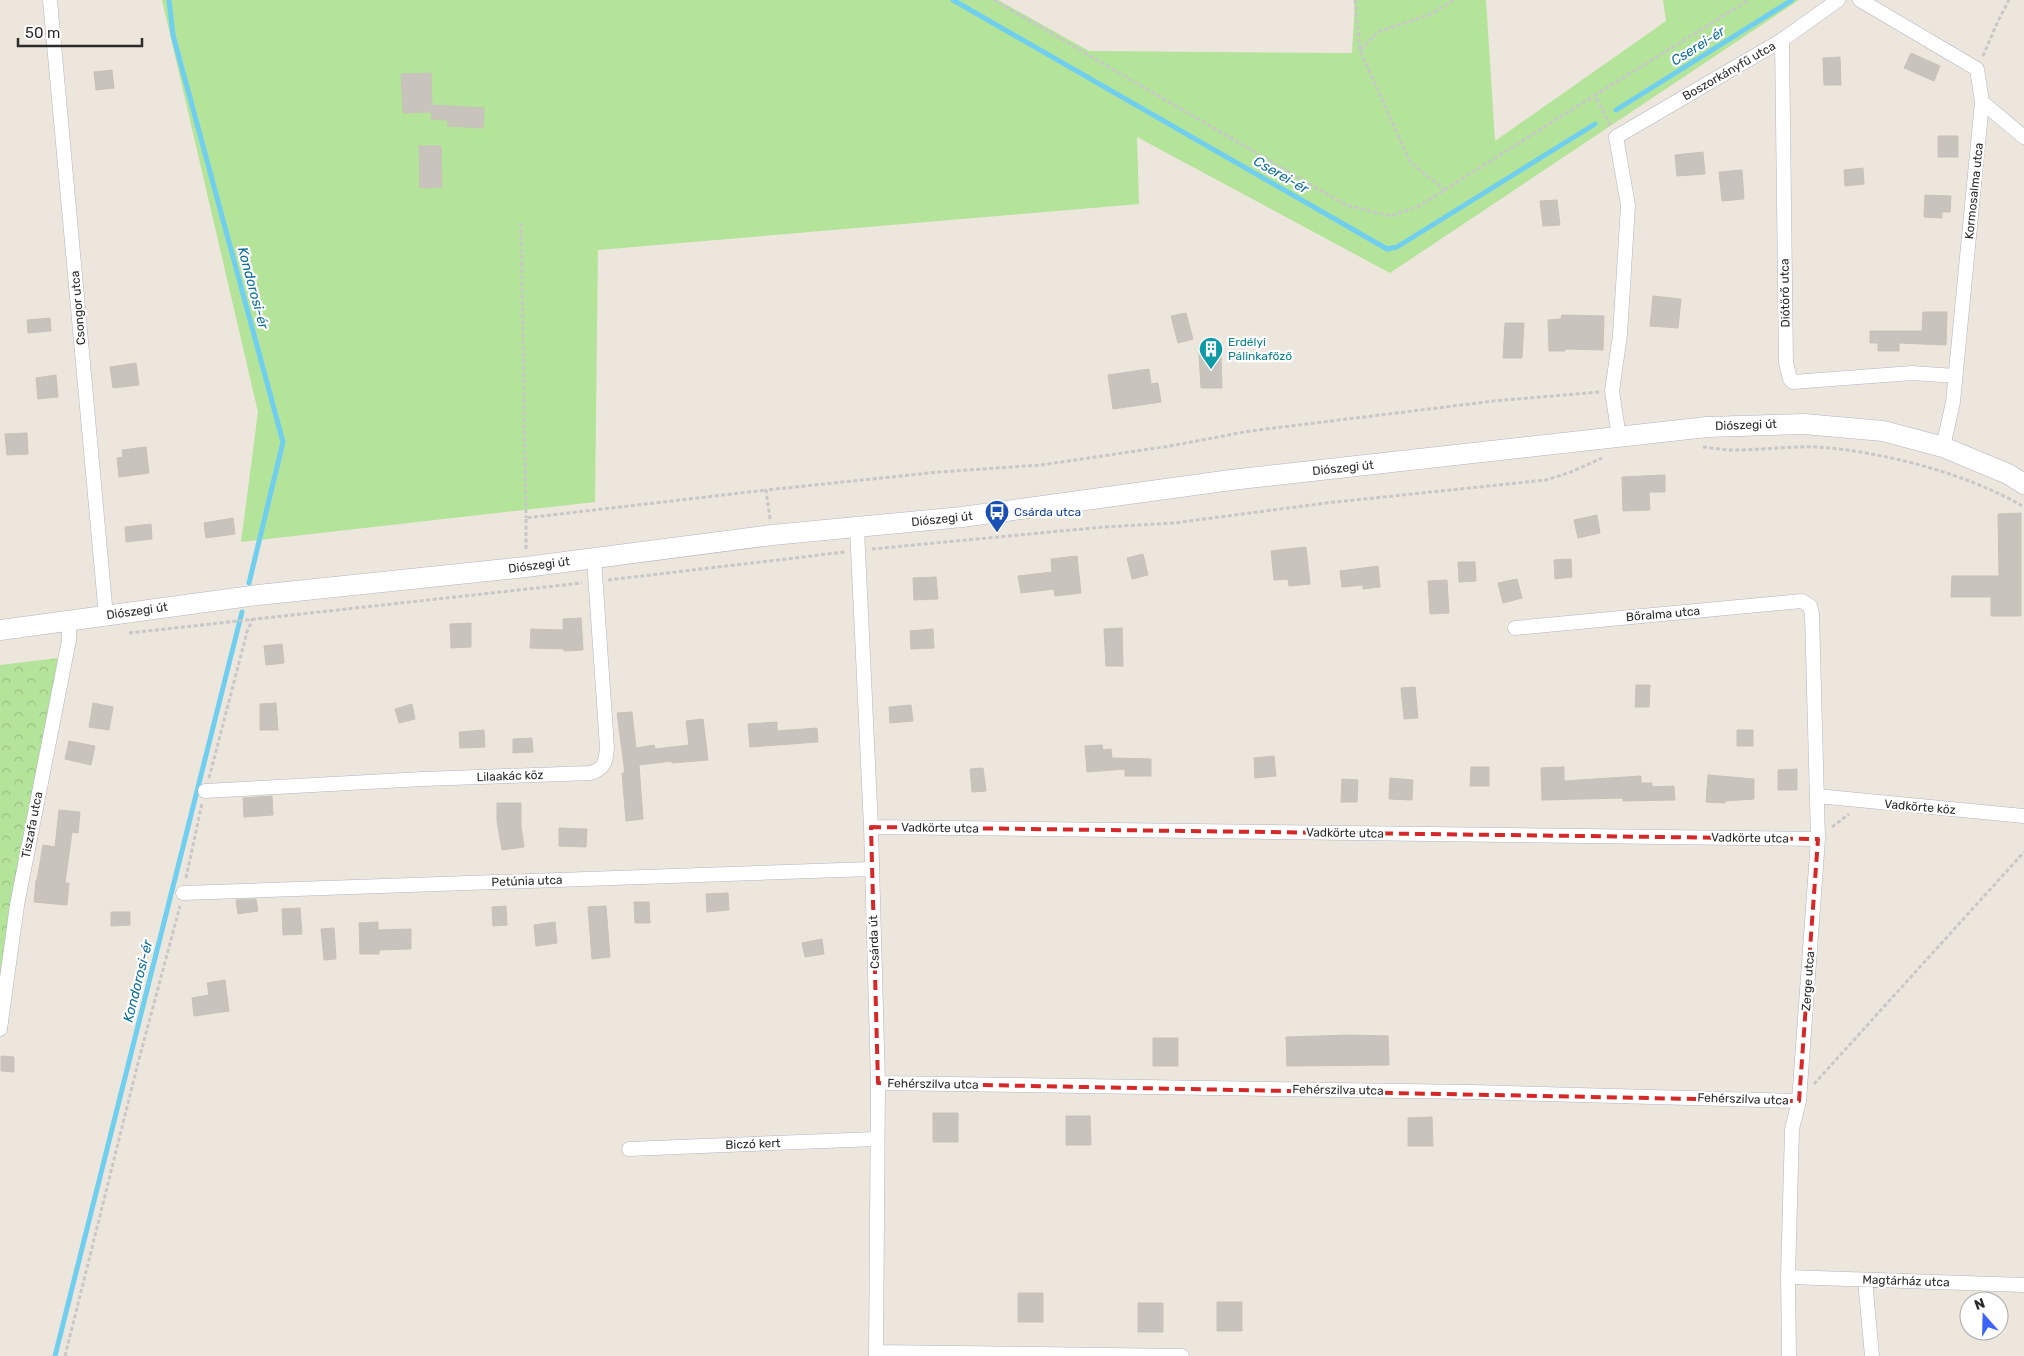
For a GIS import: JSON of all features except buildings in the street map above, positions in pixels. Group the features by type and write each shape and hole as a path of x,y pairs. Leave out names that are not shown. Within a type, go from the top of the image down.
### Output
{"main road":[{"name":"Diószegi út","path":"0,630 258,595 526,567 772,535 962,517 1231,480 1707,427 1804,424 1882,431 1943,447 2008,474 2024,484"}],"street":[{"name":"Csongor utca","path":"50,0 106,616"},
{"name":"Boszorkányfű utca","path":"1616,137 1782,40 1838,0"},
{"path":"1860,0 1977,69"},
{"name":"Diótörő utca","path":"1782,40 1786,364 1790,379 1793,382 1912,373 1955,376"},
{"name":"Kormosalma utca","path":"1943,447 1948,433 1955,376 1982,102 1977,69"},
{"path":"1982,102 2024,137"},
{"path":"1616,137 1628,205 1620,335 1612,391 1619,437"},
{"name":"Csárda út","path":"857,528 871,827 878,1083 876,1139 876,1354"},
{"name":"Lilaakác köz","path":"205,791 423,779 590,773 600,770 606,762 607,747 594,559"},
{"name":"Bőralma utca","path":"1515,628 1802,601 1810,606"},
{"name":"Zerge utca","path":"1789,1356 1788,1278 1792,1129 1799,1101 1818,839 1812,614 1810,606"},
{"name":"Tiszafa utca","path":"0,1029 17,904 69,640 69,622"},
{"name":"Vadkörte köz","path":"1817,796 1872,803 2024,816"},
{"name":"Vadkörte utca","path":"871,827 1818,839"},
{"name":"Petúnia utca","path":"183,893 871,869"},
{"name":"Fehérszilva utca","path":"878,1083 1472,1092 1799,1101"},
{"name":"Biczó kert","path":"629,1150 876,1139"},
{"name":"Magtárház utca","path":"1788,1278 2024,1285"},
{"path":"1865,1280 1872,1356"},
{"path":"876,1354 1182,1356"}],"path":[{"path":"994,0 1346,205 1390,216 1419,206 1749,0"},
{"path":"1355,0 1360,50 1410,162 1445,190"},
{"path":"1360,50 1378,32 1431,14 1453,0"},
{"path":"1977,69 1998,21 2010,0"},
{"path":"1595,95 1616,137"},
{"path":"521,223 526,567"},
{"path":"526,518 939,472 1041,465 1170,446 1250,431 1494,401 1612,391"},
{"path":"1698,446 1730,450 1816,447 1866,454 1936,468 2006,497 2024,507"},
{"path":"232,620 596,582 858,550 1104,527 1174,523 1326,503 1546,480 1572,472 1605,457"},
{"path":"766,490 772,535"},
{"path":"66,1356 140,1055 183,893 205,791 247,632"},
{"path":"1818,839 1843,818 1872,803"},
{"path":"1799,1101 2024,852"}],"highlighted area":[{"path":"871,827 1818,839 1799,1101 878,1083"}],"green space":[{"path":"162,0 998,0 1089,51 1352,53 1355,0 1486,0 1495,141 1666,21 1663,0 1799,0 1390,273 1137,137 1139,204 598,250 595,502 241,542 258,412"},
{"path":"58,658 14,925 0,977 0,665"}],"waterway":[{"name":"Kondorosi-ér","path":"169,0 173,35 283,442 249,583"},
{"name":"Cserei-ér","path":"953,0 1387,249 1397,247 1595,124"},
{"name":"Cserei-ér","path":"1616,110 1792,0"},
{"name":"Kondorosi-ér","path":"55,1356 242,612"}],"place":[{"name":"Erdélyi Pálinkafőző","path":"1211,370"},
{"name":"Csárda utca","path":"997,533"}]}
